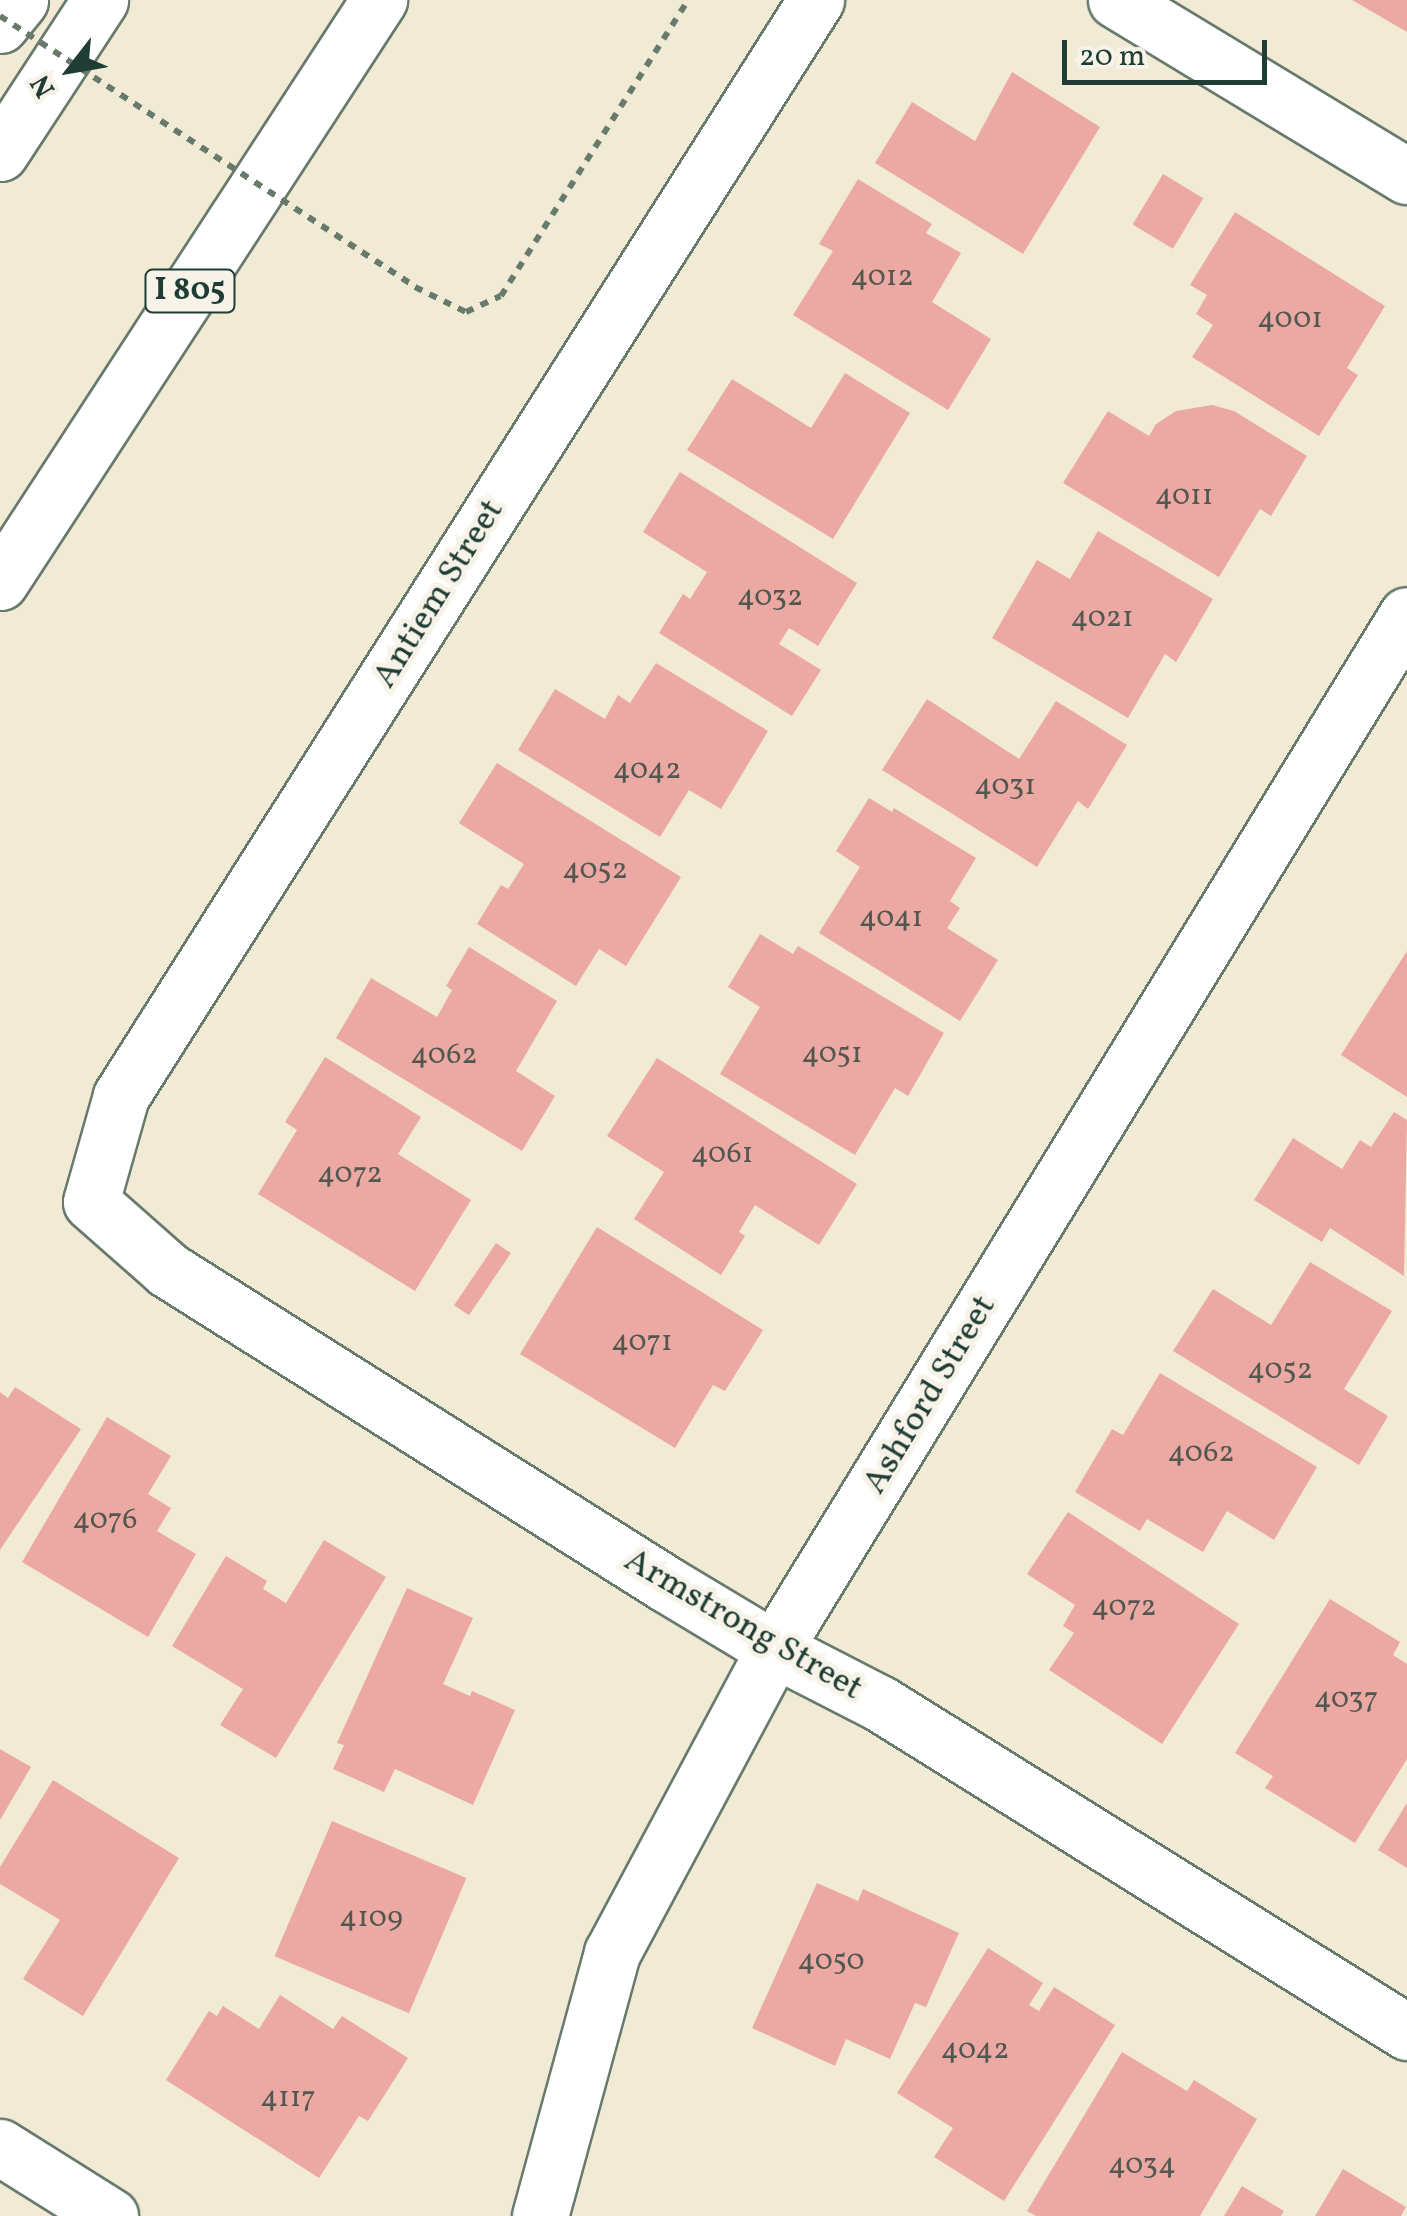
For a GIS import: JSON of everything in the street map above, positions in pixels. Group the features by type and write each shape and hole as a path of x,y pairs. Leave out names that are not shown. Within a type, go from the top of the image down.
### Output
{"main road":[{"path":"0,24 20,0"},
{"path":"0,153 100,0"},
{"name":"I 805","path":"0,582 380,0"},
{"name":"Antiem Street","path":"91,1202 121,1096 816,0"},
{"path":"1116,0 1407,176"},
{"name":"Ashford Street","path":"540,2216 612,1953 774,1649 1407,615"},
{"name":"Armstrong Street","path":"91,1202 168,1270 774,1649 881,1704 1407,2032"},
{"path":"0,2147 110,2216"}],"path":[{"path":"0,16 415,287 466,312 501,296 688,0"}],"building":[{"path":"1352,0 1407,0 1407,32"},
{"path":"1012,72 1100,127 1023,254 875,163 912,102 975,141"},
{"path":"1163,174 1203,198 1173,249 1133,225"},
{"path":"858,179 932,224 926,233 961,253 932,302 991,339 948,410 793,315 833,251 819,244"},
{"path":"1235,212 1385,306 1347,368 1358,375 1319,436 1192,357 1213,325 1196,314 1207,295 1190,285"},
{"path":"845,373 910,413 833,539 687,450 732,379 811,428"},
{"path":"1212,405 1234,411 1307,456 1271,516 1260,509 1219,577 1063,483 1108,411 1149,436 1156,424 1176,411"},
{"path":"680,472 857,583 818,646 789,628 779,644 821,670 792,716 659,633 683,594 690,599 707,572 643,532"},
{"path":"1098,531 1213,599 1176,662 1165,654 1128,718 992,638 1037,560 1070,579"},
{"path":"656,663 768,731 721,809 689,790 660,837 518,750 555,689 605,719 618,695 630,703"},
{"path":"927,699 1019,759 1056,701 1127,745 1088,809 1078,801 1037,867 882,770"},
{"path":"497,763 681,877 626,966 599,949 576,986 477,924 501,885 508,889 524,864 459,823"},
{"path":"869,798 892,812 894,808 976,858 950,901 960,908 947,928 998,960 960,1021 819,933 860,867 836,851"},
{"path":"760,934 793,954 798,946 944,1033 908,1096 895,1088 855,1155 720,1074 760,1007 728,987"},
{"path":"469,947 557,1001 516,1071 555,1096 522,1151 336,1038 371,978 437,1017 452,990 446,986"},
{"path":"1407,951 1407,1097 1341,1055"},
{"path":"325,1057 421,1117 398,1154 471,1200 415,1291 258,1194 297,1130 285,1122"},
{"path":"657,1058 857,1184 819,1245 755,1205 739,1232 745,1236 721,1275 634,1219 664,1172 607,1136"},
{"path":"1394,1112 1407,1120 1404,1276 1330,1228 1322,1242 1254,1200 1293,1138 1342,1169 1360,1140 1371,1147"},
{"path":"597,1227 763,1330 725,1391 713,1385 675,1448 520,1354"},
{"path":"496,1243 511,1253 469,1315 454,1305"},
{"path":"1310,1262 1392,1311 1344,1389 1388,1416 1359,1465 1173,1351 1213,1289 1271,1325"},
{"path":"1160,1373 1317,1467 1274,1540 1227,1511 1203,1552 1147,1519 1140,1531 1075,1492 1112,1429 1123,1435"},
{"path":"15,1387 81,1429 0,1550 0,1392 8,1398"},
{"path":"107,1417 171,1456 148,1494 171,1508 157,1531 196,1554 148,1637 22,1562"},
{"path":"1068,1512 1239,1624 1162,1744 1049,1670 1074,1633 1063,1626 1075,1605 1027,1574"},
{"path":"324,1540 386,1577 276,1758 220,1725 243,1689 172,1646 226,1556 267,1581 263,1589 286,1603"},
{"path":"407,1588 473,1618 443,1684 470,1696 472,1691 515,1710 473,1805 395,1769 384,1792 333,1769 344,1745 337,1743"},
{"path":"1330,1599 1400,1642 1393,1655 1407,1664 1407,1759 1355,1843 1265,1788 1273,1776 1235,1753"},
{"path":"0,1749 31,1767 0,1820"},
{"path":"53,1780 179,1858 83,2016 23,1979 60,1920 0,1884 0,1867"},
{"path":"1407,1803 1407,1868 1378,1850"},
{"path":"332,1821 466,1878 409,2013 275,1956"},
{"path":"817,1883 858,1901 863,1889 959,1933 926,2007 915,2003 890,2059 846,2039 835,2066 752,2028"},
{"path":"988,1948 1043,1983 1029,2005 1039,2011 1054,1987 1115,2025 1004,2201 934,2157 953,2128 897,2093"},
{"path":"280,1995 333,2029 342,2016 408,2058 368,2121 359,2116 319,2178 166,2080 209,2011 217,2016 223,2006 259,2029"},
{"path":"1122,2052 1187,2091 1194,2080 1257,2119 1200,2216 1036,2216 1027,2211"},
{"path":"1343,2169 1406,2207 1401,2216 1315,2216"},
{"path":"1242,2186 1284,2211 1281,2216 1224,2216"}]}
